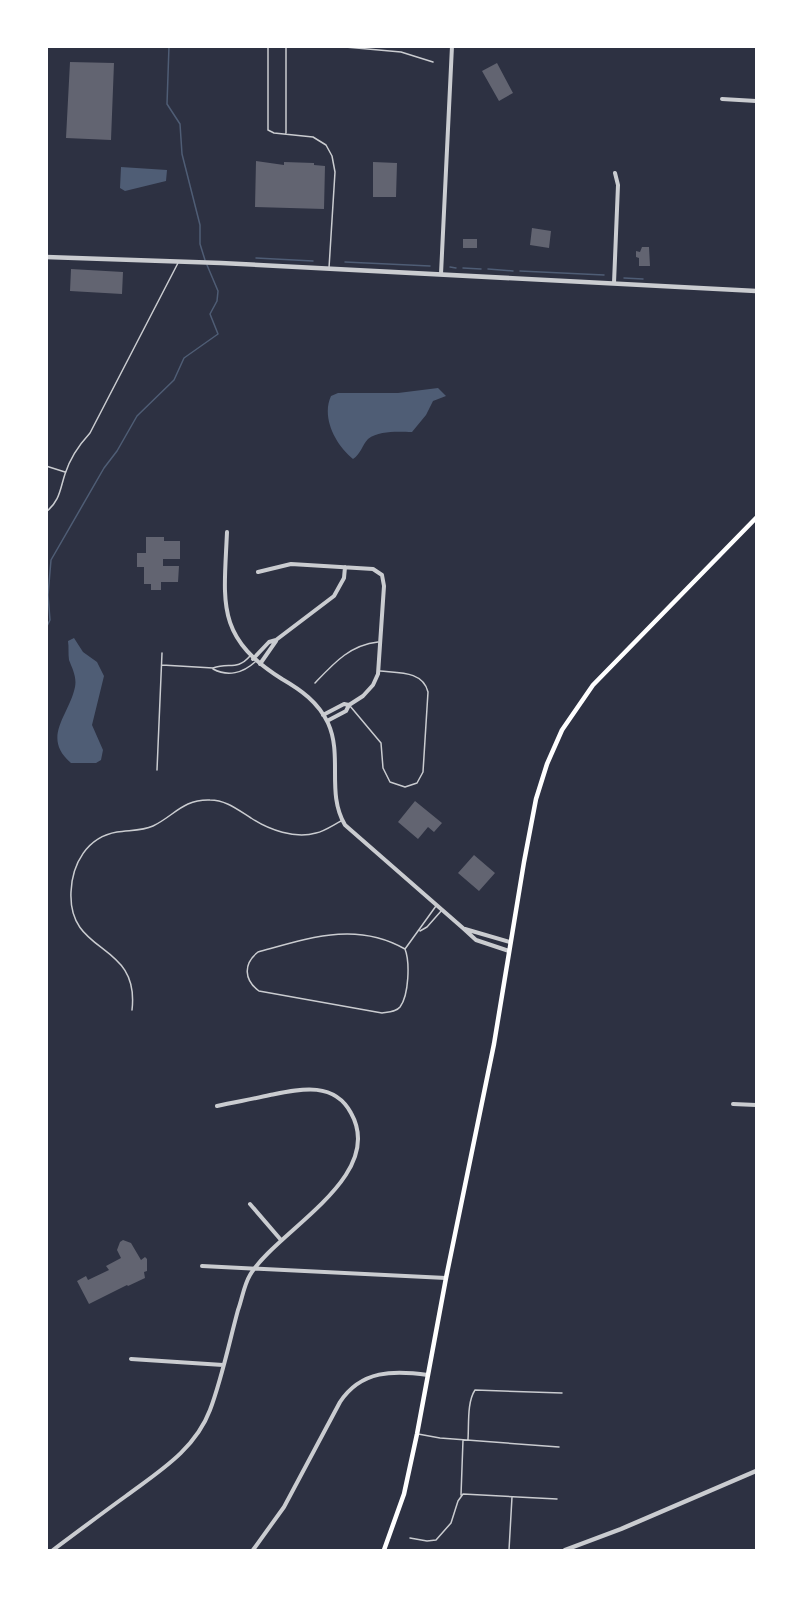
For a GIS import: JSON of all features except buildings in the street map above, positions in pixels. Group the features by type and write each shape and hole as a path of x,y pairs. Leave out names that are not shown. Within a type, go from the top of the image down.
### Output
{"main road":[{"path":"384,1551 404,1494 417,1434 446,1278 484,1096 536,799 550,756 571,715 606,670 756,518"}],"street":[{"path":"441,274 452,46"},
{"path":"722,99 756,101"},
{"path":"614,283 618,185 615,173"},
{"path":"46,258 221,263 756,291"},
{"path":"227,532 224,584 226,610 233,633 260,664 301,690 314,702 327,721 335,747 335,797 342,821 353,835 476,940 509,951"},
{"path":"258,572 291,564 373,569 382,575 384,586 379,670 373,685 363,696 349,705 346,711 327,721"},
{"path":"260,664 276,640 334,596 344,578 345,567"},
{"path":"253,658 269,642 276,640"},
{"path":"323,715 344,704 349,705"},
{"path":"464,929 510,942"},
{"path":"53,1551 186,1449 198,1434 208,1415 247,1281 254,1269 281,1240 310,1216 330,1195 351,1164 357,1146 357,1128 354,1119 344,1104 321,1090 312,1088 217,1106"},
{"path":"733,1104 756,1105"},
{"path":"250,1204 281,1240"},
{"path":"202,1266 446,1278"},
{"path":"130,1359 222,1365"},
{"path":"253,1551 281,1512 336,1410 351,1389 368,1378 385,1372 428,1375"},
{"path":"565,1551 756,1471"}],"lane":[{"path":"268,46 267,127 274,133 321,140 332,156 334,172 329,269"},
{"path":"285,133 286,46"},
{"path":"334,46 401,52 433,62"},
{"path":"46,512 58,500 66,472 79,445 90,433 178,262"},
{"path":"46,466 66,472"},
{"path":"315,682 354,648 367,643 380,642"},
{"path":"157,770 162,653"},
{"path":"161,665 213,668 221,665 240,666 253,658"},
{"path":"213,668 220,672 240,672 248,669 253,658"},
{"path":"349,705 381,743 383,768 390,782 405,787 417,783 423,772 429,693 427,687 424,681 412,675 379,670"},
{"path":"132,1010 133,990 125,969 114,956 89,939 76,923 73,914 71,894 73,874 80,857 94,842 116,832 151,827 178,808 198,801 211,800 230,805 271,829 303,835 316,833 342,821"},
{"path":"405,949 436,905"},
{"path":"419,931 427,927 442,910"},
{"path":"338,934 368,934 405,949 408,969 405,998 400,1008 393,1012 382,1013 260,991 251,985 248,977 247,968 250,958 258,952 338,934"},
{"path":"468,1440 472,1393 475,1390 562,1393"},
{"path":"417,1434 559,1447"},
{"path":"410,1538 436,1540 451,1523 461,1496 462,1439"},
{"path":"461,1496 468,1493 557,1499"},
{"path":"509,1551 512,1496"}],"water":[{"path":"121,167 167,170 166,181 125,191 120,188"},
{"path":"438,388 446,396 433,401 426,415 412,432 390,432 373,436 368,439 353,459 336,439 329,422 328,404 331,396 338,393 398,393"},
{"path":"74,638 83,652 97,662 104,676 92,725 103,750 101,760 96,763 71,763 58,744 60,726 75,687 75,676 69,660 68,641"}],"waterway":[{"path":"169,46 167,104 180,124 182,154 200,225 200,244 205,260"},
{"path":"256,258 313,261"},
{"path":"345,262 430,266"},
{"path":"46,628 50,620 48,595 51,560 104,468 117,451 137,416 174,380 184,358 218,334 210,314 217,301 218,291 207,265"},
{"path":"450,267 456,268"},
{"path":"463,268 481,269"},
{"path":"488,269 513,271"},
{"path":"520,271 604,275"},
{"path":"624,278 643,279"}]}
